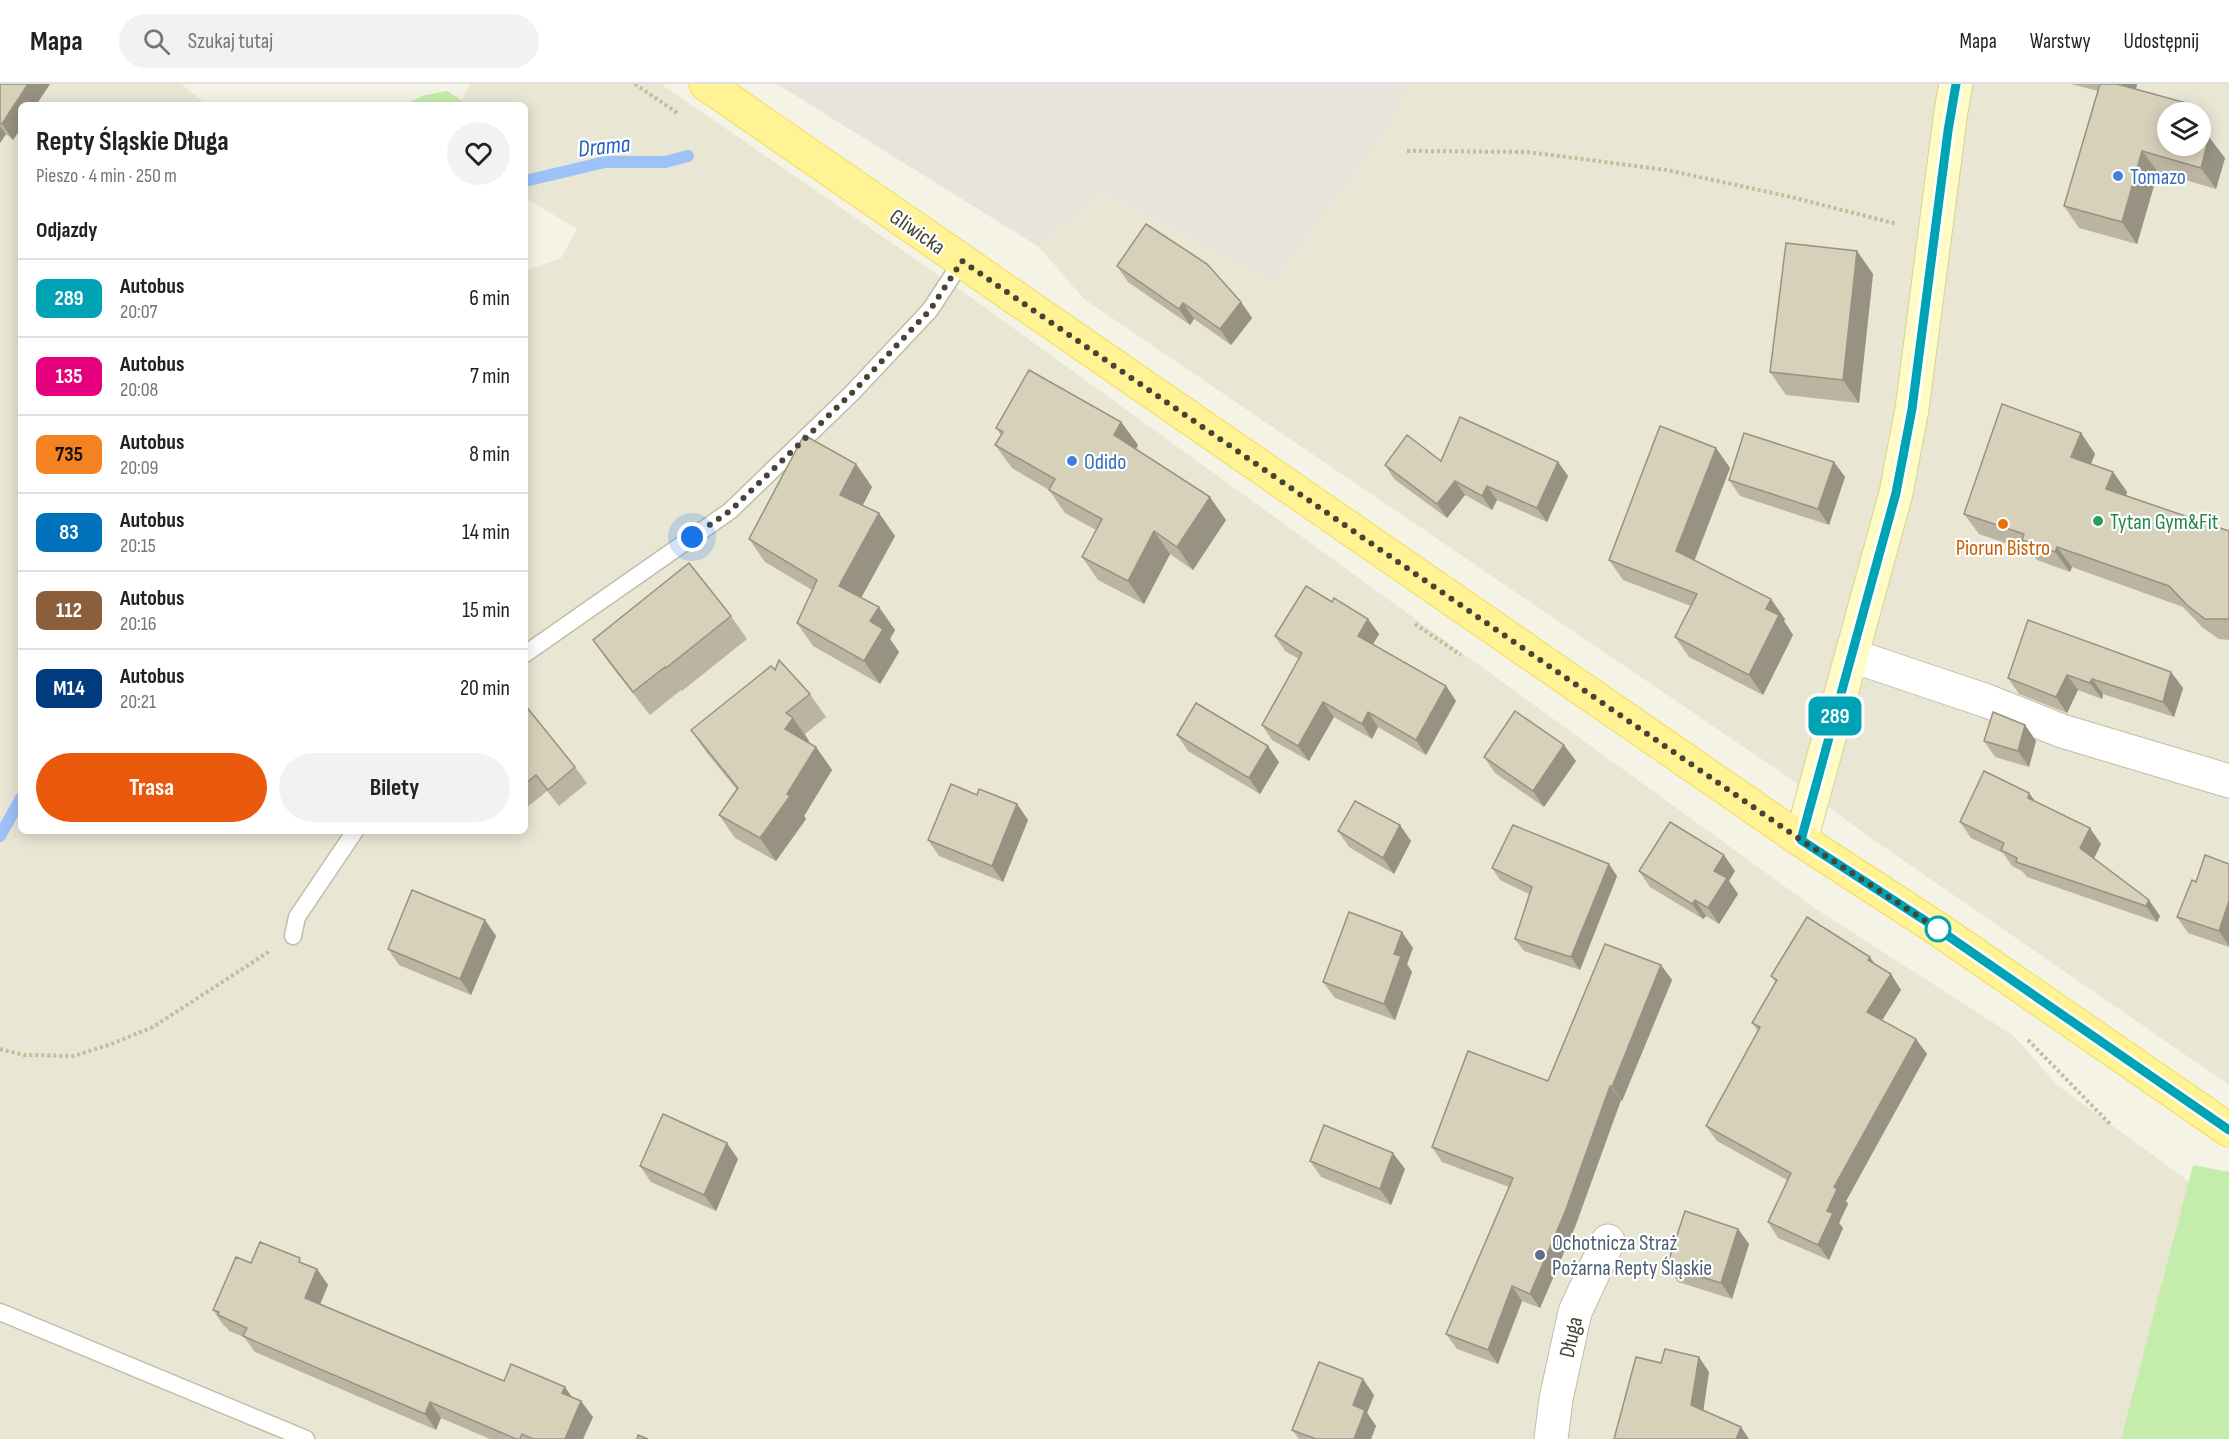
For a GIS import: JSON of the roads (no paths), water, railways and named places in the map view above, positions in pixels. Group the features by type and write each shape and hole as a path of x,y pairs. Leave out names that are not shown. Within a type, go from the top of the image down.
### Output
{"main road":[{"name":"Gliwicka","path":"705,84 1801,840 1938,929 2229,1130"}],"street":[{"path":"1801,840 1896,493 1912,409 1956,84"},
{"path":"1853,656 1987,701 2062,731 2229,781"},
{"name":"Długa","path":"1551,1439 1556,1399 1575,1312 1608,1241"}],"lane":[{"path":"528,652 730,511 852,393 930,310 962,261"},
{"path":"293,936 297,917 353,834"},
{"path":"0,1312 306,1439"}],"waterway":[{"name":"Drama","path":"528,180 605,162 665,162 688,156"},
{"name":"Drama","path":"0,836 18,803"}],"place":[{"name":"Tomazo","path":"2118,176"},
{"name":"Odido","path":"1072,461"},
{"name":"Tytan Gym&Fit","path":"2098,521"},
{"name":"Piorun Bistro","path":"2003,524"},
{"name":"Ochotnicza Straż Pożarna Repty Śląskie","path":"1540,1255"}]}
